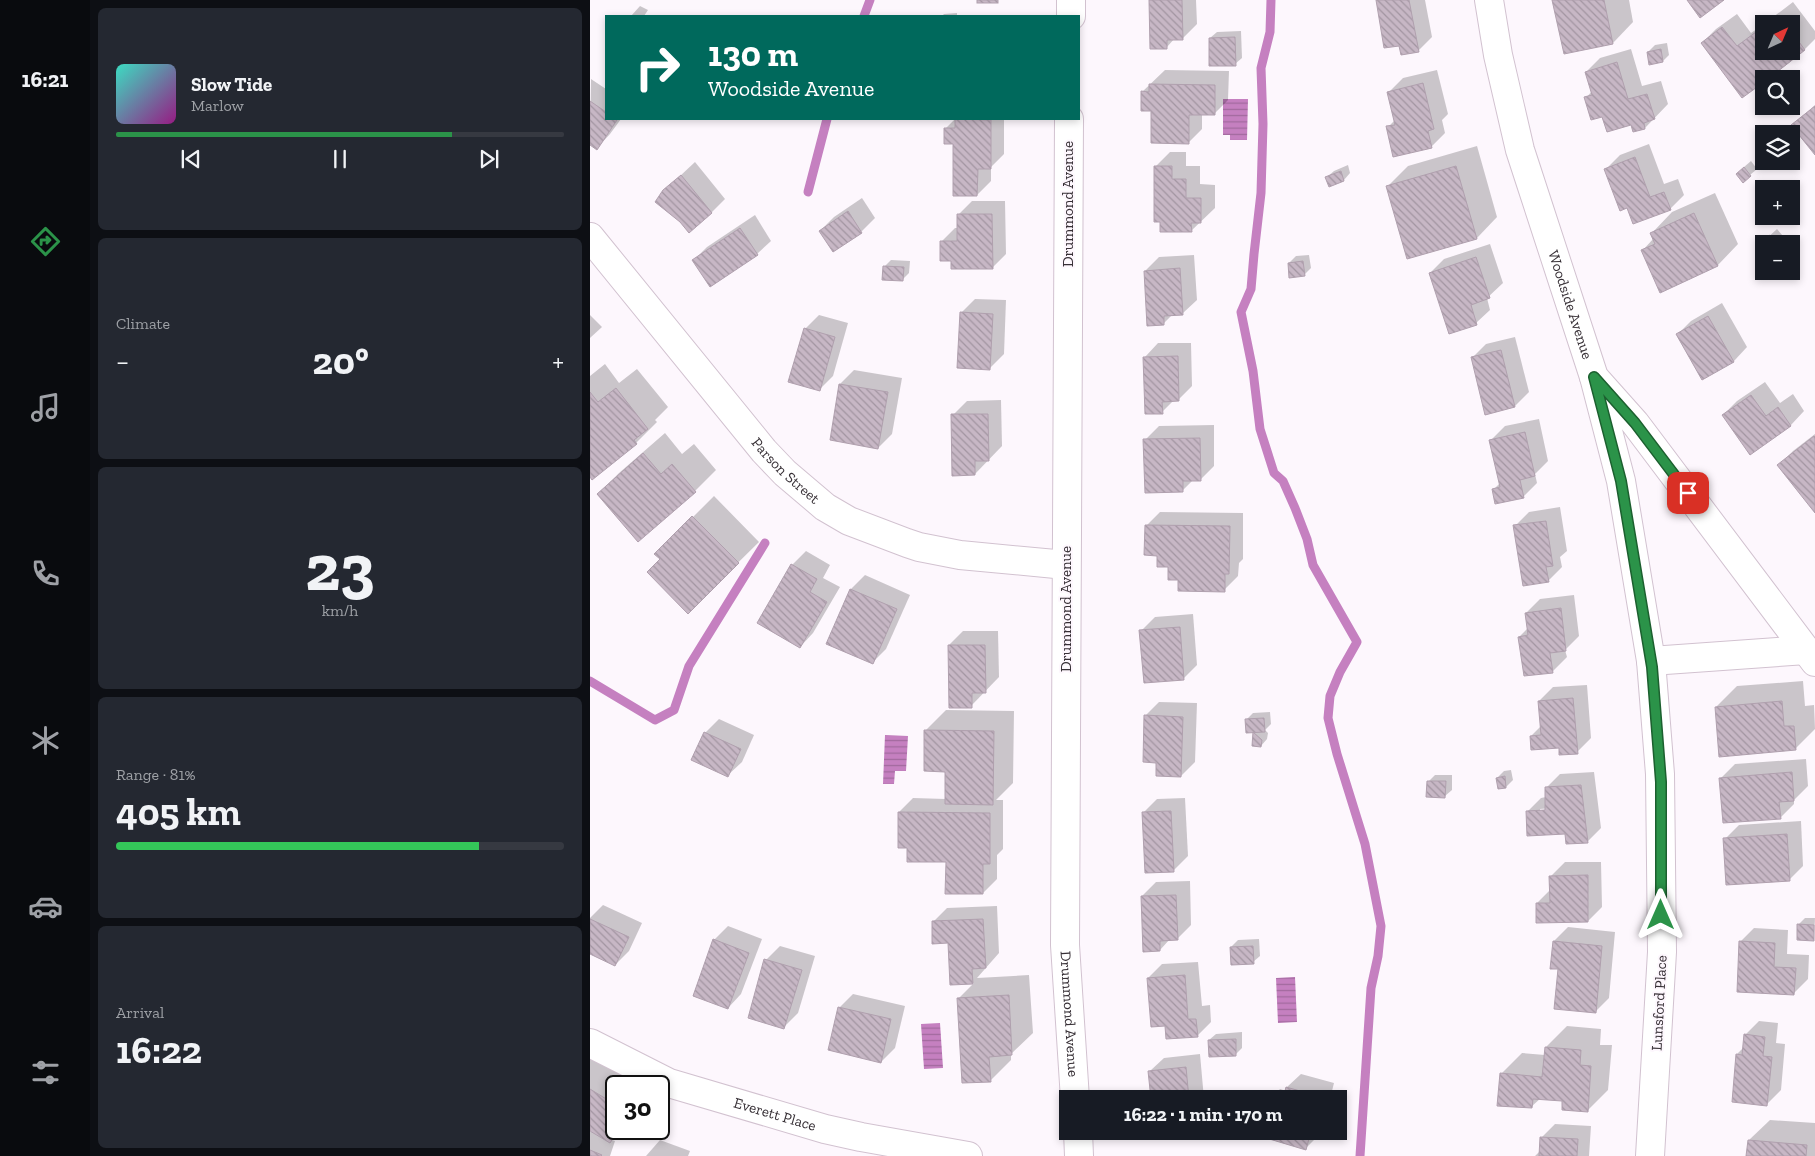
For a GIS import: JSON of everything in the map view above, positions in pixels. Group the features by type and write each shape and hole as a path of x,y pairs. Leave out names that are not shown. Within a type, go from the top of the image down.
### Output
{"street":[{"path":"1071,0 1071,15"},
{"name":"Woodside Avenue","path":"1489,0 1498,55 1520,150 1594,377 1635,423 1810,656"},
{"name":"Drummond Avenue","path":"1069,120 1064,945 1074,1090"},
{"name":"Parson Street","path":"590,236 764,451 785,473 825,507 849,521 919,547 960,555 1066,565"},
{"name":"Lunsford Place","path":"1594,377 1621,481 1651,661 1661,782 1662,952 1650,1156"},
{"path":"1651,661 1810,656"},
{"name":"Everett Place","path":"590,1043 669,1082 687,1088 825,1129 968,1156"},
{"path":"1078,1140 1079,1156"}],"shaded area":[{"path":"1223,99 1248,99 1247,140 1230,140 1230,135 1223,135"},
{"path":"885,735 908,736 906,771 895,771 894,784 883,784"},
{"path":"1295,977 1297,1022 1278,1023 1276,978"},
{"path":"940,1023 943,1068 924,1069 921,1024"}],"building":[{"path":"977,0 998,0 998,3 977,3"},
{"path":"1149,0 1182,0 1183,40 1167,40 1167,49 1150,49"},
{"path":"1376,0 1409,0 1419,52 1401,55 1399,46 1384,48"},
{"path":"1552,0 1604,0 1613,44 1564,54"},
{"path":"1687,0 1724,0 1700,18"},
{"path":"1722,27 1737,46 1755,33 1755,60 1792,60 1779,70 1755,70 1755,89 1742,98 1701,43"},
{"path":"1235,37 1236,66 1209,66 1209,38"},
{"path":"1800,43 1805,50 1800,54"},
{"path":"1661,49 1663,62 1649,65 1647,52"},
{"path":"1617,62 1628,99 1647,94 1655,119 1644,123 1645,129 1633,132 1631,125 1607,132 1602,117 1591,120 1584,97 1592,95 1585,72"},
{"path":"1423,83 1434,129 1428,131 1432,148 1393,157 1386,126 1395,125 1387,92"},
{"path":"1149,84 1215,85 1215,115 1189,115 1189,144 1151,143 1151,111 1141,111 1141,91 1149,92"},
{"path":"590,101 605,111 605,120 617,120 597,150 590,145"},
{"path":"1815,106 1815,155 1800,136 1800,125 1791,125"},
{"path":"955,120 991,120 991,169 978,169 977,196 953,196 953,144 944,144 944,128 955,128"},
{"path":"1635,157 1650,197 1664,192 1671,210 1633,224 1627,208 1620,211 1604,169"},
{"path":"1154,166 1172,166 1172,179 1186,179 1186,198 1201,198 1201,223 1191,223 1192,232 1160,232 1160,222 1154,222"},
{"path":"1456,166 1477,239 1407,259 1386,186"},
{"path":"1744,167 1751,176 1743,183 1736,174"},
{"path":"1341,171 1344,181 1329,187 1325,177"},
{"path":"681,175 712,213 689,233 680,222 655,202 663,190"},
{"path":"848,211 862,233 833,252 819,231"},
{"path":"1694,213 1718,266 1660,293 1641,250 1655,244 1650,233"},
{"path":"957,214 992,214 993,269 951,269 951,261 940,261 940,241 957,241"},
{"path":"740,228 758,255 710,287 692,260"},
{"path":"1476,257 1490,298 1471,305 1477,325 1449,334 1429,273"},
{"path":"1303,261 1305,276 1289,278 1288,263"},
{"path":"883,266 904,267 903,281 882,280"},
{"path":"1180,268 1183,315 1164,316 1164,325 1147,326 1144,271"},
{"path":"960,312 993,314 990,370 957,368"},
{"path":"1708,316 1734,362 1702,380 1676,334"},
{"path":"804,328 835,337 820,391 788,382"},
{"path":"1501,350 1515,407 1485,415 1471,357"},
{"path":"1178,356 1179,401 1162,402 1163,414 1145,414 1143,357"},
{"path":"839,384 888,392 878,449 830,440"},
{"path":"616,388 648,429 634,440 637,444 592,480 590,477 590,392 598,402"},
{"path":"1751,395 1766,416 1778,407 1791,426 1750,455 1722,415"},
{"path":"951,414 988,414 989,461 975,461 975,475 952,476"},
{"path":"1525,432 1535,476 1520,480 1524,498 1495,504 1492,489 1500,487 1489,440"},
{"path":"1815,437 1815,513 1777,465"},
{"path":"1200,438 1201,481 1183,481 1183,492 1145,493 1143,439"},
{"path":"643,453 661,474 672,464 696,492 638,542 597,494"},
{"path":"692,516 739,563 688,614 647,572 660,559 654,554"},
{"path":"1546,521 1553,566 1546,567 1549,582 1523,586 1513,525"},
{"path":"1145,525 1230,526 1229,574 1225,574 1225,592 1178,591 1178,580 1168,580 1168,567 1157,567 1157,556 1144,555"},
{"path":"791,564 817,579 810,592 827,602 800,648 757,623"},
{"path":"850,589 897,609 873,664 826,644"},
{"path":"1561,608 1566,651 1550,653 1553,673 1524,676 1518,637 1528,635 1525,613"},
{"path":"1180,627 1184,680 1144,683 1139,630"},
{"path":"948,645 985,645 986,693 972,693 972,708 949,708"},
{"path":"1573,698 1578,754 1559,755 1559,748 1531,750 1530,736 1541,735 1538,701"},
{"path":"1782,701 1784,726 1794,726 1796,750 1719,757 1715,707"},
{"path":"1144,715 1183,717 1181,777 1156,776 1156,763 1143,762"},
{"path":"1264,718 1265,732 1246,733 1245,719"},
{"path":"924,730 994,731 993,805 945,804 945,772 924,771"},
{"path":"704,732 741,749 728,777 691,760"},
{"path":"1253,732 1262,740 1261,747 1252,746"},
{"path":"1792,772 1794,801 1779,802 1781,819 1723,823 1719,778"},
{"path":"1505,776 1506,788 1498,789 1496,778"},
{"path":"1427,781 1446,781 1445,798 1426,797"},
{"path":"1581,785 1588,843 1566,844 1565,834 1527,836 1526,811 1545,810 1545,787"},
{"path":"1171,811 1174,872 1145,873 1142,812"},
{"path":"898,812 990,813 990,864 983,864 983,894 945,894 946,862 907,862 907,848 898,848"},
{"path":"1787,834 1790,881 1726,885 1723,838"},
{"path":"1588,875 1588,922 1536,923 1536,903 1550,903 1549,876"},
{"path":"1176,895 1178,940 1160,941 1160,951 1143,952 1141,896"},
{"path":"590,919 629,937 615,966 590,954"},
{"path":"983,919 986,968 972,969 973,984 950,985 948,943 932,944 932,921"},
{"path":"1797,924 1814,925 1814,941 1797,940"},
{"path":"713,939 749,953 728,1009 693,996"},
{"path":"1553,941 1602,946 1596,1013 1554,1009 1558,969 1550,969"},
{"path":"1739,941 1775,943 1774,967 1796,968 1794,995 1737,992"},
{"path":"1253,946 1254,964 1231,965 1230,947"},
{"path":"764,959 802,970 784,1029 748,1018"},
{"path":"1185,975 1188,1019 1196,1019 1198,1037 1166,1039 1165,1026 1151,1027 1147,978"},
{"path":"1009,995 1012,1055 989,1057 991,1082 962,1083 957,998"},
{"path":"838,1007 891,1019 881,1063 828,1050"},
{"path":"1744,1034 1765,1037 1763,1056 1772,1057 1767,1106 1732,1102 1736,1054 1742,1055"},
{"path":"1236,1039 1236,1056 1209,1057 1208,1040"},
{"path":"1545,1047 1581,1050 1580,1065 1591,1066 1588,1112 1562,1110 1562,1101 1533,1099 1532,1108 1497,1106 1500,1073 1542,1077"},
{"path":"1186,1067 1188,1090 1150,1090 1148,1071"},
{"path":"1286,1087 1296,1090 1285,1090"},
{"path":"590,1089 605,1098 605,1140 590,1131"},
{"path":"1540,1137 1578,1139 1577,1156 1539,1156"},
{"path":"1273,1140 1309,1140 1306,1150"},
{"path":"1748,1140 1807,1145 1806,1156 1746,1156"},
{"path":"590,1150 602,1155 590,1156"}],"waterway":[{"path":"864,15 870,0"},
{"path":"1271,0 1270,32 1261,68 1263,124 1261,193 1251,289 1241,312 1253,371 1260,429 1274,473 1283,481 1295,508 1307,539 1313,565 1357,642 1340,672 1330,696 1328,718 1337,754 1365,844 1381,926 1378,956 1371,988 1360,1156"},
{"path":"808,192 827,120"},
{"path":"590,681 655,720 674,710 689,666 765,543"}],"route":[{"path":"1661,915 1661,782 1652,667 1621,481 1594,377 1635,423 1688,493"}]}
